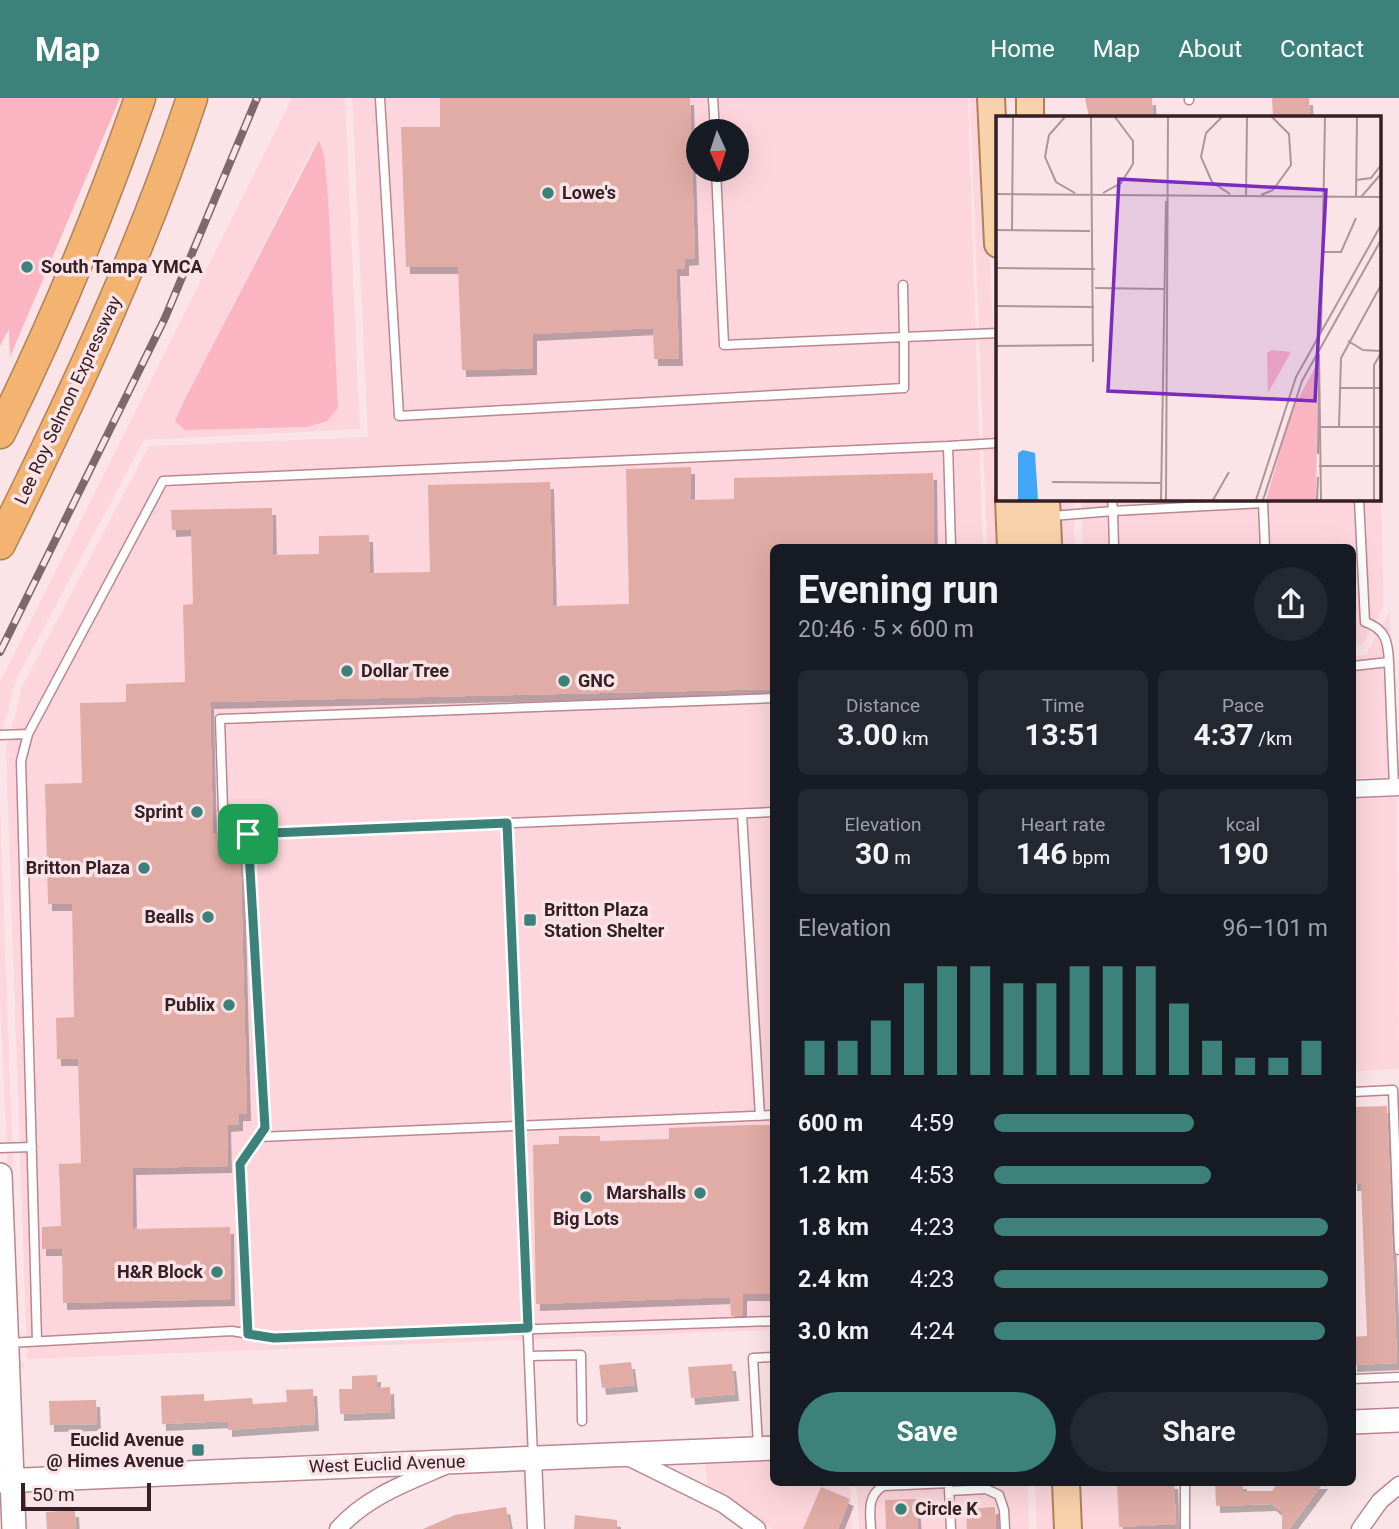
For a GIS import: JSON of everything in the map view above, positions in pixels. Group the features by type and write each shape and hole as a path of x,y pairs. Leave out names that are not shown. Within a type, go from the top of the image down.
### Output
{"highway":[{"path":"0,433 39,354 90,233 140,98"},
{"name":"Lee Roy Selmon Expressway","path":"0,544 44,456 120,288 192,98"}],"main road":[{"path":"992,98 996,195"},
{"path":"1030,98 1030,116"},
{"path":"1009,500 1011,544"},
{"path":"1027,500 1032,544"},
{"path":"1046,508 1048,544"},
{"path":"1066,1486 1068,1529"}],"street":[{"path":"1356,789 1396,787"},
{"path":"0,1175 7,1343 6,1480 14,1529"},
{"path":"1356,1422 1399,1420"},
{"name":"West Euclid Avenue","path":"6,1480 766,1448"},
{"path":"621,1454 723,1504 757,1529"},
{"path":"533,1458 536,1529"},
{"path":"338,1529 353,1511 401,1485 457,1461"},
{"path":"1360,1529 1380,1501 1399,1485"}],"lane":[{"path":"380,98 399,416 904,388 903,285"},
{"path":"713,98 714,119"},
{"path":"717,182 724,345 996,333"},
{"path":"37,1341 21,761 28,734 163,481 996,443"},
{"path":"948,446 951,544"},
{"path":"1112,500 1114,544"},
{"path":"1359,500 1365,622"},
{"path":"1046,508 1113,512 1263,501 1265,544"},
{"path":"1356,622 1377,626 1388,640 1396,787"},
{"path":"1356,666 1389,662"},
{"path":"248,1334 240,1164 265,1128 248,834 223,810 220,719 770,698"},
{"path":"0,735 28,734"},
{"path":"248,834 770,812"},
{"path":"742,814 760,1116"},
{"path":"507,823 533,1458"},
{"path":"1356,1092 1393,1090 1399,1250"},
{"path":"258,1137 770,1115"},
{"path":"0,1148 32,1147"},
{"path":"7,1343 232,1331 274,1338 770,1321"},
{"path":"529,1356 581,1355 582,1421"},
{"path":"766,1448 753,1358 770,1357"},
{"path":"1356,1379 1399,1377"},
{"path":"871,1529 870,1502 876,1490 883,1486"},
{"path":"949,1486 951,1529"},
{"path":"958,1486 986,1489 999,1495 1004,1510 1005,1529"},
{"path":"1185,1486 1185,1529"}],"shaded area":[{"name":"South Tampa YMCA","path":"0,98 120,98 10,357 9,329 0,346"},
{"path":"292,98 345,98 360,429 144,440 15,682 0,741 0,682","holes":["319,140 324,155 338,407 175,421 309,154"]},
{"path":"352,98 968,98 983,544 770,544 770,1330 27,1359 6,749 22,687 149,446 368,437"},
{"path":"970,98 983,98 996,398 996,500 1000,500 1002,544 987,544"},
{"path":"319,140 324,155 328,196 338,408 327,421 307,427 185,430 175,421 183,403"},
{"path":"1055,500 1073,500 1075,544 1057,544"},
{"path":"1081,500 1381,500 1384,606 1362,646 1356,647 1356,544 1083,544"},
{"path":"1390,611 1396,777 1356,778 1356,656 1365,655"},
{"path":"1397,797 1399,1069 1356,1071 1356,799"},
{"path":"0,807 20,1359 25,1367 17,1367 0,998"},
{"path":"770,1458 770,1486 850,1486 852,1529 773,1529 707,1484 705,1461"},
{"path":"857,1486 1028,1486 1029,1529 859,1529"},
{"path":"1035,1486 1058,1486 1060,1529 1037,1529"},
{"path":"1076,1486 1175,1486 1176,1529 1078,1529"}],"building":[{"name":"Lowe's","path":"440,98 690,98 691,119 686,119 686,182 693,182 695,258 685,259 685,269 676,269 679,359 654,359 653,328 533,334 533,368 462,370 458,267 406,267 401,127 440,127"},
{"path":"1085,98 1152,98 1153,116 1089,116"},
{"path":"1272,98 1309,98 1310,116 1273,116"},
{"name":"Britton Plaza","path":"691,467 691,500 734,499 734,478 933,473 934,544 770,544 770,689 210,702 213,833 237,833 240,836 247,1114 239,1114 239,1124 227,1125 228,1166 132,1168 133,1229 230,1227 231,1299 63,1303 62,1249 42,1249 42,1227 61,1226 59,1164 81,1163 78,1059 57,1059 56,1018 74,1017 72,904 48,904 45,784 82,783 80,703 126,702 126,684 185,682 183,605 193,604 191,529 172,530 171,510 272,508 273,555 319,554 319,536 369,535 370,573 430,572 428,485 550,482 553,606 629,604 626,469"},
{"path":"1387,1106 1397,1363 1356,1365 1356,1337 1367,1336 1361,1184 1356,1184 1356,1107"},
{"path":"770,1125 770,1294 743,1294 743,1315 731,1316 730,1297 536,1304 533,1145 559,1144 559,1136 600,1136 600,1141 669,1139 669,1128"},
{"path":"631,1362 634,1385 602,1388 599,1365"},
{"path":"732,1364 735,1394 691,1398 688,1367"},
{"path":"377,1375 377,1388 390,1387 391,1412 340,1414 339,1389 352,1389 352,1376"},
{"path":"313,1389 315,1424 228,1430 228,1421 162,1424 161,1396 204,1394 204,1401 252,1398 253,1404 287,1402 286,1390"},
{"path":"96,1400 97,1424 50,1425 49,1401"},
{"path":"1117,1486 1174,1486 1176,1524 1119,1527"},
{"path":"1215,1486 1243,1486 1243,1491 1272,1491 1275,1486 1321,1486 1289,1529 1282,1529 1282,1512 1272,1504 1216,1506"},
{"path":"821,1487 850,1499 838,1529 803,1529"},
{"name":"Circle K","path":"916,1499 918,1529 886,1529 885,1500"},
{"path":"506,1507 510,1529 423,1529 455,1515"},
{"path":"995,1507 996,1529 967,1529 966,1509"},
{"path":"75,1510 76,1529 47,1529 46,1512"},
{"path":"575,1515 617,1520 617,1529 574,1529"}],"railway":[{"path":"0,652 165,318 257,98"}],"place":[{"name":"Lowe's","path":"548,193"},
{"name":"South Tampa YMCA","path":"27,267"},
{"name":"Dollar Tree","path":"347,671"},
{"name":"GNC","path":"564,681"},
{"name":"Sprint","path":"197,812"},
{"name":"Britton Plaza","path":"144,868"},
{"name":"Bealls","path":"208,917"},
{"name":"Britton Plaza Station Shelter","path":"530,920"},
{"name":"Publix","path":"229,1005"},
{"name":"Marshalls","path":"700,1193"},
{"name":"Big Lots","path":"586,1197"},
{"name":"H&R Block","path":"217,1272"},
{"name":"Euclid Avenue @ Himes Avenue","path":"198,1450"},
{"name":"Circle K","path":"901,1509"}],"route":[{"path":"507,823 528,1328 274,1338 248,1334 240,1164 265,1128 248,834 507,823"}]}
